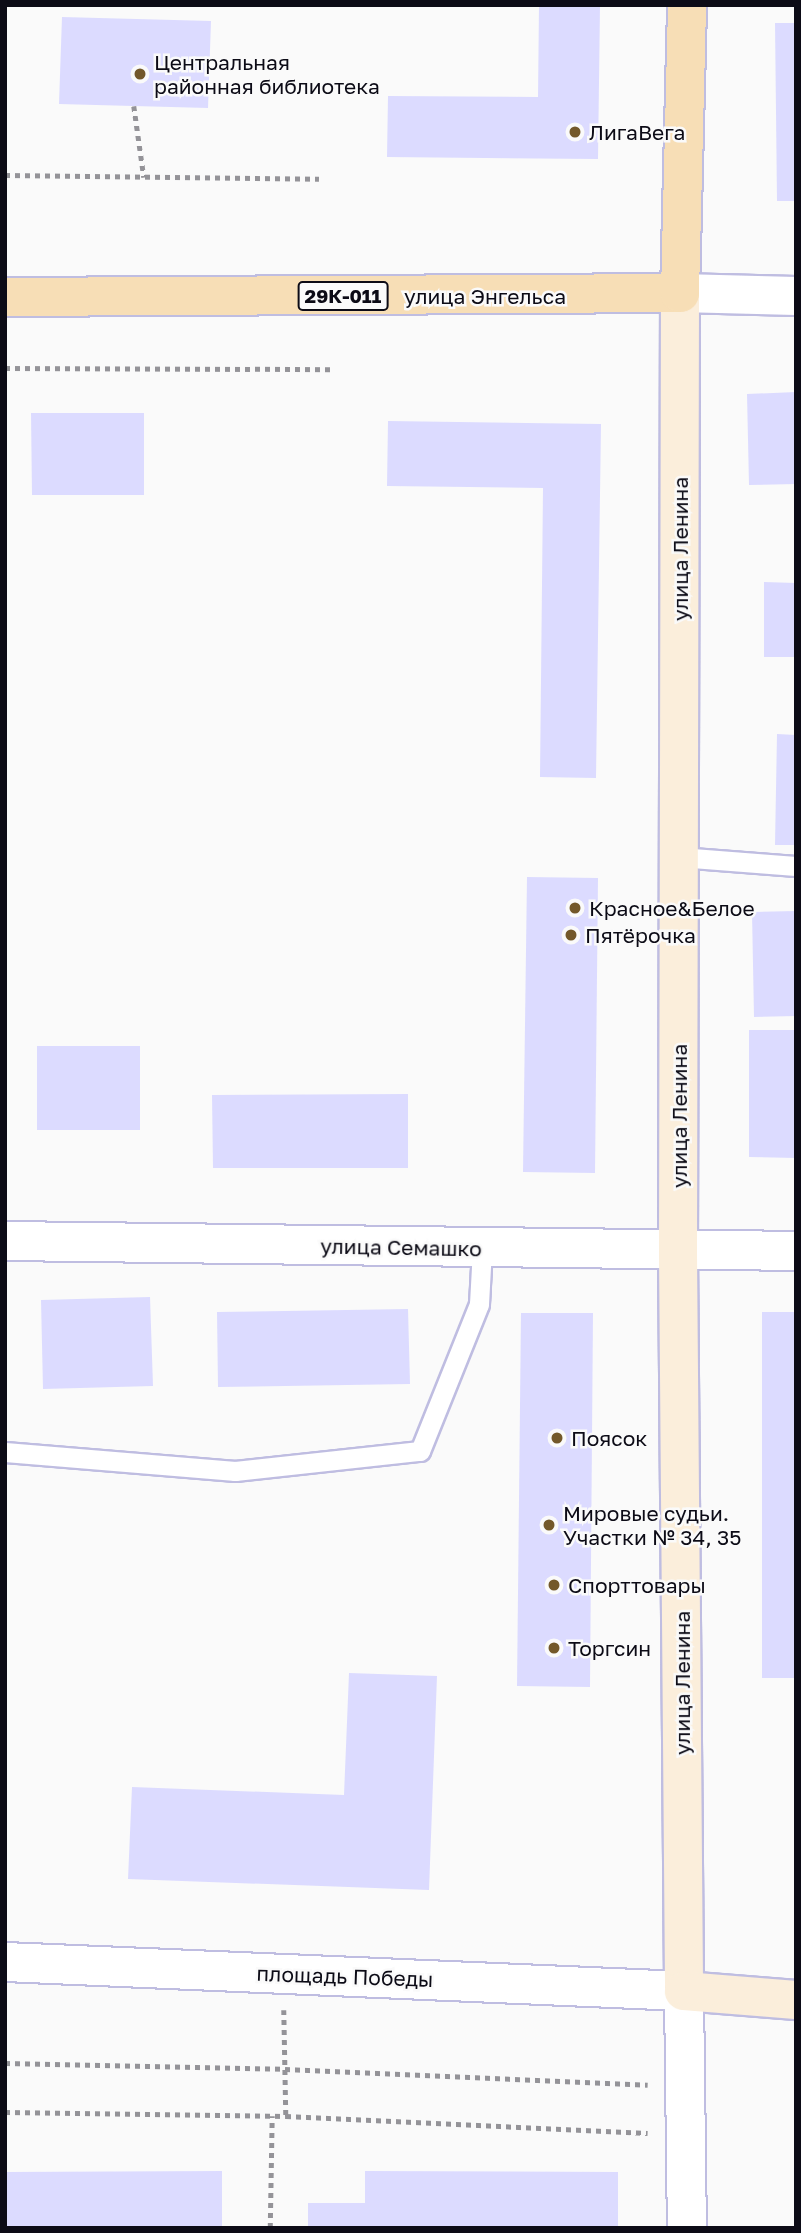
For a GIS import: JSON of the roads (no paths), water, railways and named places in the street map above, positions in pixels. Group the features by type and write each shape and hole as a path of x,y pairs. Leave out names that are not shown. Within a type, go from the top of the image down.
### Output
{"main road":[{"name":"улица Ленина","path":"680,293 687,5"},
{"name":"улица Энгельса","path":"5,296 680,293"}],"street":[{"name":"улица Энгельса","path":"680,293 796,296"},
{"name":"улица Ленина","path":"680,293 678,1252 687,2228"},
{"name":"улица Семашко","path":"5,1241 678,1252 796,1251"},
{"name":"площадь Победы","path":"5,1962 684,1991"},
{"path":"684,1991 796,2000"}],"lane":[{"path":"679,857 796,866"},
{"path":"5,1452 235,1471 420,1451 479,1304 482,1249"}],"place":[{"name":"Центральная районная библиотека","path":"140,74"},
{"name":"ЛигаВега","path":"575,132"},
{"name":"Красное&Белое","path":"575,908"},
{"name":"Пятёрочка","path":"571,935"},
{"name":"Поясок","path":"557,1438"},
{"name":"Мировые судьи. Участки № 34, 35","path":"549,1525"},
{"name":"Спорттовары","path":"554,1585"},
{"name":"Торгсин","path":"554,1648"}]}
